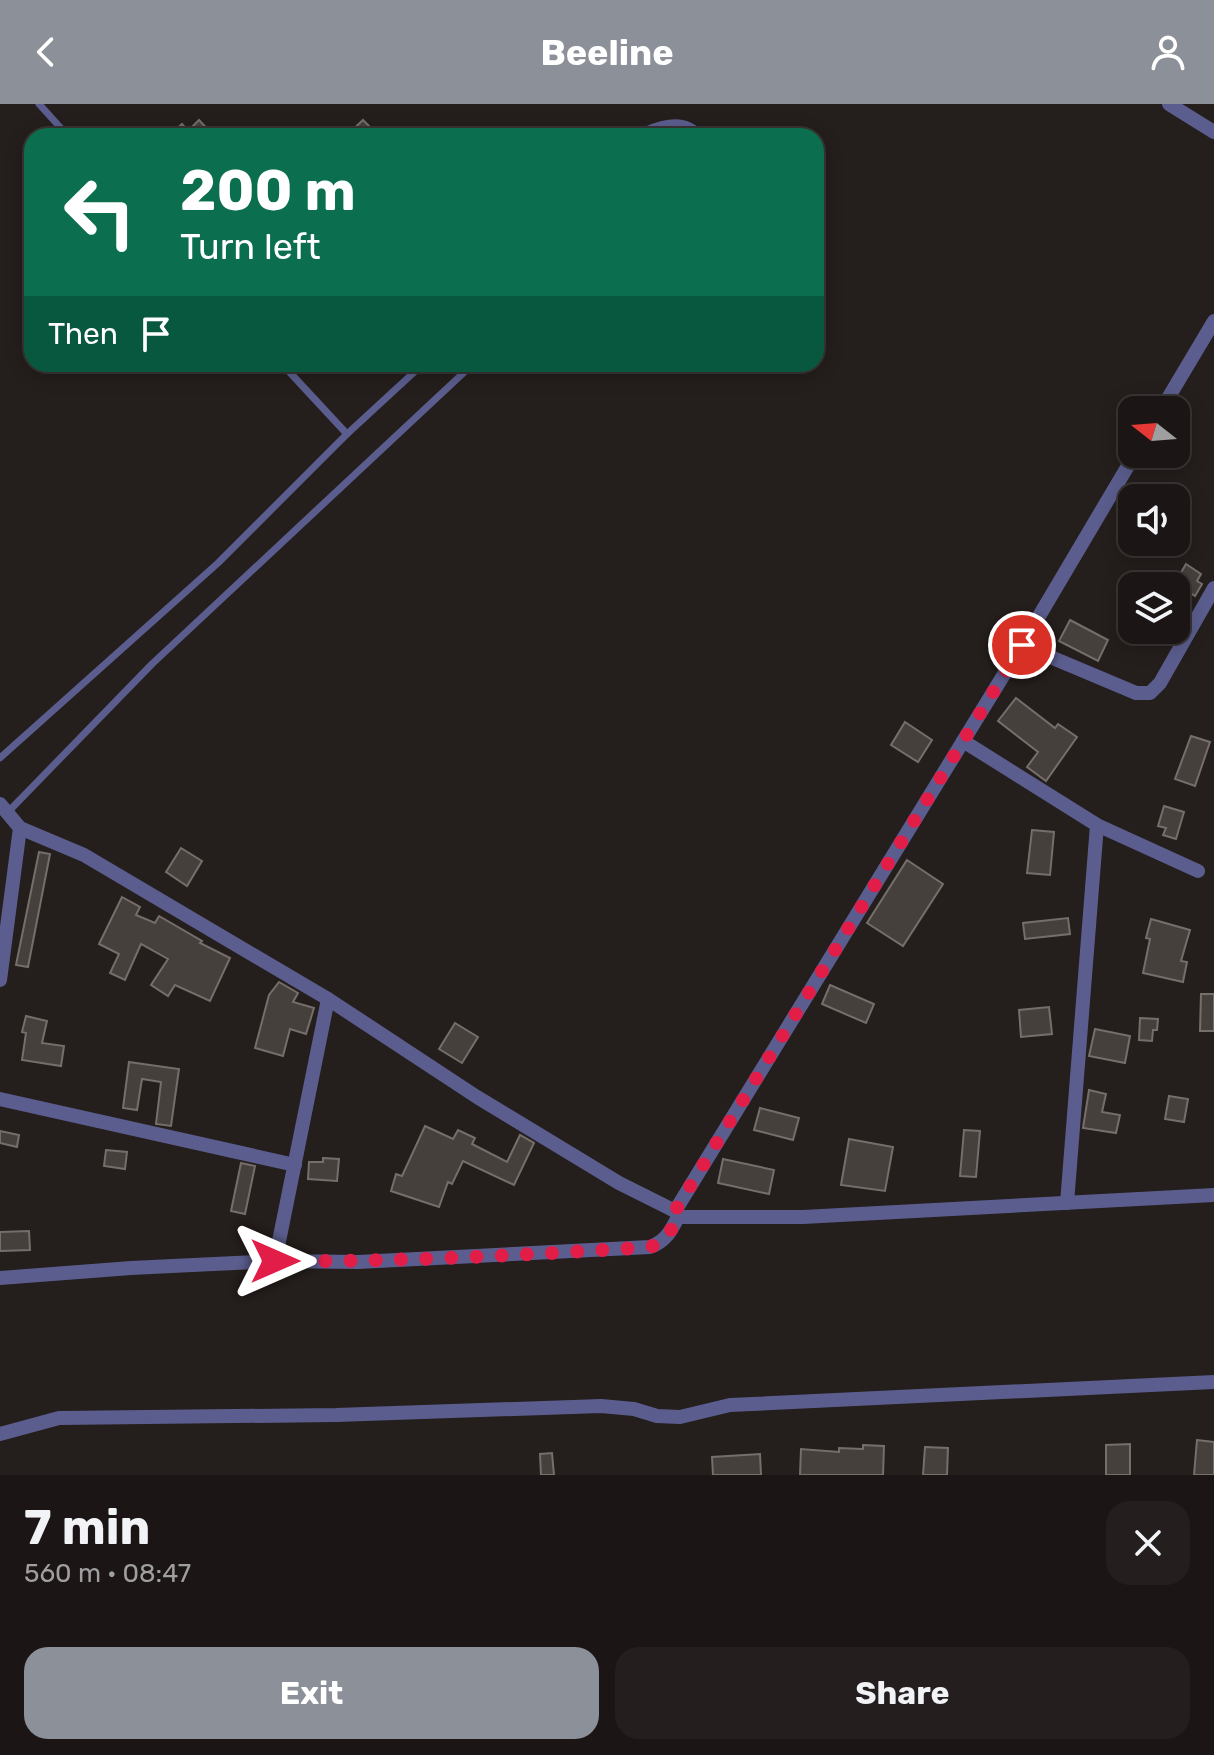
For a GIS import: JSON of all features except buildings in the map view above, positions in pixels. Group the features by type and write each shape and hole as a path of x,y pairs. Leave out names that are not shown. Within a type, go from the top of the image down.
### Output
{"street":[{"path":"1169,104 1214,132"},
{"path":"1169,396 1214,321"},
{"path":"0,1278 275,1261 358,1262 650,1247 663,1241 672,1230 676,1214 1127,468"},
{"path":"1022,645 1136,693 1150,693 1160,683 1214,588"},
{"path":"963,741 1097,825 1198,871"},
{"path":"4,808 20,828 84,855 328,999 529,1128 676,1214 803,1217 1214,1195"},
{"path":"1067,1203 1097,825"},
{"path":"0,975 20,828"},
{"path":"275,1261 328,999"},
{"path":"0,1099 295,1165"},
{"path":"0,1434 59,1418 336,1415 601,1406 680,1417 730,1405 1214,1382"}],"lane":[{"path":"39,104 61,128"},
{"path":"649,128 672,123 692,128"},
{"path":"289,372 347,434"},
{"path":"0,758 218,563 347,434 414,372"},
{"path":"4,808 152,664 464,372"}],"route":[{"path":"275,1261 358,1262 528,1255 650,1247 663,1241 678,1217 675,1211 1022,645"}]}
